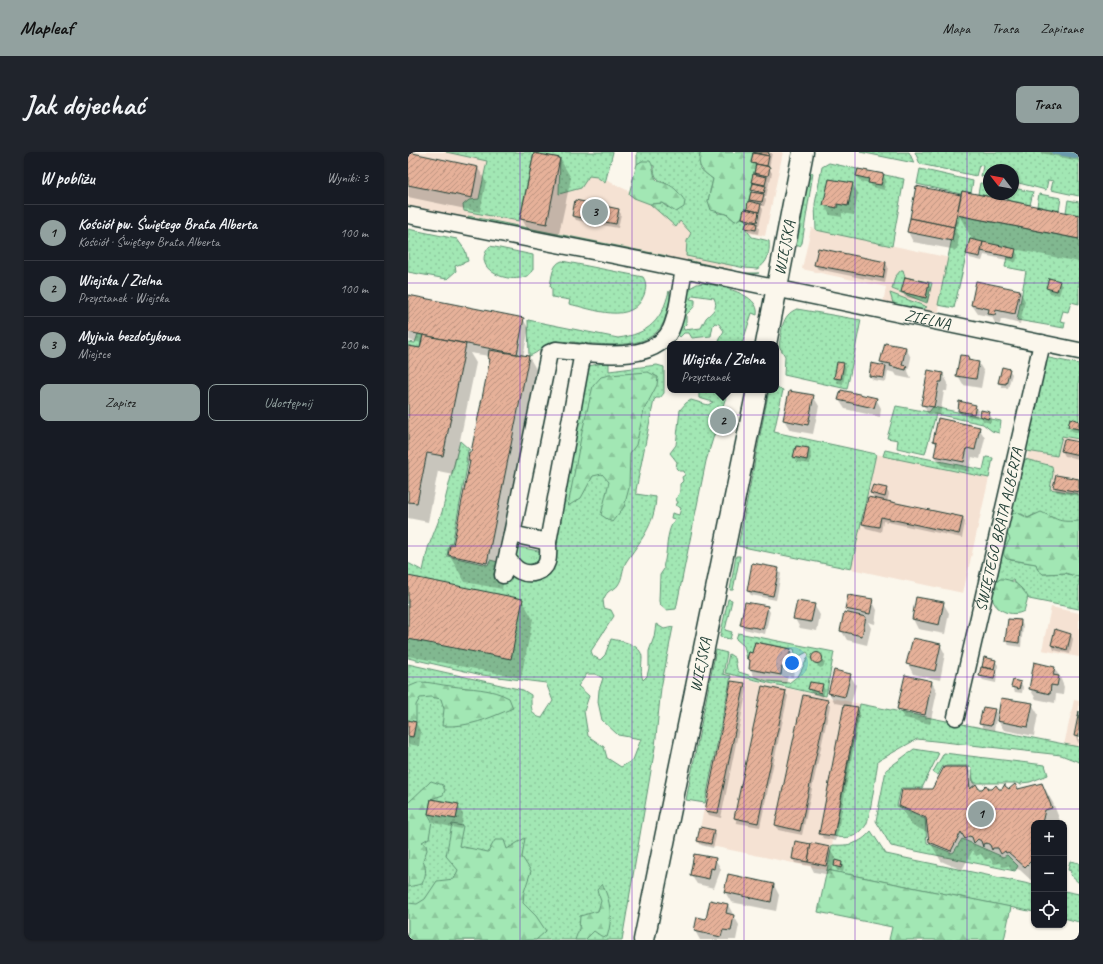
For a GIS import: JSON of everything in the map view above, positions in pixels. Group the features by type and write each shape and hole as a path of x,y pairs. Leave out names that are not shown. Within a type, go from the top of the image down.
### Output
{"street":[{"name":"WIEJSKA","path":"767,341 803,152"},
{"name":"ZIELNA","path":"408,215 1079,351"},
{"path":"503,575 549,353 556,350 629,354 641,352 654,346 666,337 673,326 684,270"},
{"name":"ŚWIĘTEGO BRATA ALBERTA","path":"956,717 1042,343"},
{"path":"507,558 513,566 522,572 538,572 548,561 548,542 583,352"},
{"name":"WIEJSKA","path":"644,940 757,393"},
{"path":"512,534 548,542"}],"shaded area":[{"path":"408,152 547,152 715,232 738,238 730,278 408,210"},
{"path":"748,152 783,152 765,236 732,230"},
{"path":"811,228 950,258 938,315 883,303 886,287 802,269"},
{"path":"1034,428 1079,437 1079,497 1021,485"},
{"path":"876,454 989,478 963,593 851,569"},
{"path":"1051,607 1079,613 1079,657 1042,650"},
{"path":"731,676 860,704 827,870 697,843"},
{"path":"1074,700 1079,701 1079,747 1064,745"}],"green space":[{"path":"446,152 613,152 605,183 597,177 589,176 581,188 559,194 560,158 534,153 519,221 464,211 463,205 469,200 479,199 487,161"},
{"path":"637,152 710,152 700,153 700,169 713,179 708,201 718,213 727,214 735,221 742,218 747,221 745,228 752,237 769,241 769,254 764,264 757,269 745,268 686,256 687,241 691,233 680,221 676,227 650,204 662,203 668,208 666,183 656,177 654,166 642,161 637,164"},
{"path":"753,152 751,162 756,164 752,181 753,183 747,209 744,209 742,218 735,221 727,214 711,210 708,201 713,179 701,168 699,162 700,153"},
{"path":"860,152 909,152 914,163"},
{"path":"915,152 1079,152 1079,196 1051,190 1053,181 1048,180 1046,190 1019,183 1019,164 979,165 976,176 920,164"},
{"path":"642,161 650,161 653,166 656,179 670,185 677,191 685,201 684,207 676,212 662,203 650,204 634,198 629,194 637,164"},
{"path":"829,163 904,179 892,246 816,230 815,204 822,167"},
{"path":"983,166 983,176 981,176"},
{"path":"920,169 973,181 971,193 962,191 961,194 917,184"},
{"path":"808,173 813,173 802,243 800,246 793,246"},
{"path":"980,183 983,183 983,195 978,194"},
{"path":"1019,189 1033,192 1030,205 1007,200 1019,200"},
{"path":"1039,194 1061,198 1059,211 1037,206"},
{"path":"1068,200 1079,202 1079,215 1066,212"},
{"path":"957,215 1079,239 1079,304 1071,302 1068,312 1063,311 1060,321 1065,322 1064,328 1017,320 1026,271 1005,267 1007,257 1013,258 970,239 954,308 938,305"},
{"path":"468,216 667,256 664,258 468,218"},
{"path":"408,229 457,239 465,250 468,261 455,266 456,271 447,279 408,272"},
{"path":"490,246 533,255 533,269 530,274 522,278 513,278 495,274 489,269 485,262 485,255"},
{"path":"687,260 744,273 759,273 747,275 690,264"},
{"path":"562,261 643,277 646,286 644,295 638,304 631,310 621,313 600,312 569,304 570,300 552,297 552,288 550,286 553,271 556,265"},
{"path":"901,270 903,270 905,277 932,283 927,303 892,289 895,277"},
{"path":"703,283 737,292 746,296 752,301 756,307 757,315 752,313 743,341 719,341 724,331 719,324 715,323 713,325 711,336 692,338 689,333 684,333 680,337 677,334 688,289 697,284","holes":["693,295 714,298 715,307 706,318 701,328 684,330 683,327 686,324 686,315 695,305 695,300 690,299"]},
{"path":"669,291 670,300 666,315 660,329 649,338 635,343 619,344 554,341 529,356 528,320 618,338 629,336 646,329 658,318"},
{"path":"890,293 927,307 921,310 898,306 893,303"},
{"path":"797,309 861,320 847,389 784,375 785,356 779,346 782,329 788,315"},
{"path":"418,334 423,335 420,348 408,346 408,342 415,343"},
{"path":"1044,357 1079,364 1079,439 1062,436 1057,456 1027,451 1024,446"},
{"path":"609,362 609,371 657,365 664,367 664,393 660,398 656,398 654,400 636,490 636,494 656,497 653,516 646,532 626,562 620,582 616,587 608,592 603,600 604,608 611,610 614,616 591,651 593,656 600,660 605,655 611,639 635,646 641,653 641,671 643,680 647,676 649,668 649,651 654,637 656,624 664,629 673,627 661,688 655,747 622,940 408,940 408,664 523,690 531,695 531,707 533,713 538,717 542,718 553,701 546,683 482,675 408,658 408,563 423,571 428,548 442,512 460,441 470,450 468,450 466,462 468,462 452,544 449,544 447,556 488,565 490,560 498,562 496,574 554,546 588,366","holes":["587,674 595,674 603,678 599,690 598,702 602,720 618,735 641,739 633,760 621,767 607,758 604,747 588,736 584,711 589,696 578,686"]},
{"path":"648,372 658,377 657,385 644,410 636,445 630,453 629,488 624,507 612,522 601,515 609,482 602,474 593,476 581,498 568,506 582,432 593,386 601,377"},
{"path":"779,389 783,390 774,432 876,454 851,569 738,546 768,393 779,393"},
{"path":"699,393 727,393 706,461 676,609 666,610 660,605 659,601 660,575 664,569 670,529 675,519 671,518 672,513 679,515 681,508 675,505 678,503 676,499 680,492 680,484 683,481 682,477 685,475 684,471 679,471 676,468 677,462 670,453 676,445 680,410 691,400 708,405 713,402 699,398"},
{"path":"896,406 929,412 933,407 1001,421 999,433 992,431 983,424 936,414 925,454 897,448 898,440 887,438"},
{"path":"885,450 983,470 986,457 993,458 989,478 883,456"},
{"path":"1025,459 1052,466 1053,474 1050,489 1079,494 1079,521 1067,523 1059,522 1053,518 1035,514 1028,518 1022,514 1010,516"},
{"path":"1016,512 1028,518 1041,512 1060,520 1079,521 1079,577 1065,573 1043,574 1038,570 1036,564 1007,559 1005,557 1005,547 1010,539 1006,532 1010,516"},
{"path":"1006,532 1011,539 1010,560 1037,564 1043,574 1065,573 1079,577 1079,609 1029,599 1013,580 993,585"},
{"path":"514,546 543,552 541,563 529,567 517,562 513,550"},
{"path":"736,556 740,556 733,590 730,590"},
{"path":"1000,579 1013,582 1026,593 1028,597 1024,611 1014,614 1009,613 995,605 992,595 993,585"},
{"path":"728,599 732,600 725,630 732,632 730,639 720,637"},
{"path":"738,633 834,652 826,696 725,673 729,654 735,658 739,672 767,681 789,683 799,675 809,655 807,652 796,658 794,649 755,642 752,653 749,652 747,659 744,646 736,639"},
{"path":"716,650 727,653 723,674 731,676 705,803 686,800"},
{"path":"420,682 495,692 509,698 513,708 487,719 470,724 442,726 444,709 441,699 431,697 420,698 416,705 416,722 408,720 408,687"},
{"path":"860,704 1079,747 1079,762 1061,755 917,739 878,761 868,821 863,829 856,835 848,837 843,838 834,836"},
{"path":"914,749 939,753 922,788 901,788 897,806 925,819 927,843 952,853 962,839 1003,857 1007,855 1018,866 1015,871 891,846 876,821 886,770"},
{"path":"944,753 1045,765 1048,775 1030,782 1021,783 1021,785 1018,783 973,783 972,768 969,766 943,766 938,775 933,772"},
{"path":"431,781 443,785 445,790 443,795 431,799 428,814 432,821 429,838 422,842 426,845 427,850 423,861 425,875 422,884 408,887 408,803"},
{"path":"452,824 463,826 459,846 488,852 495,840 504,840 507,849 525,838 522,857 531,871 524,892 523,903 536,916 546,931 536,940 408,940 408,903 417,904 425,899 437,881 454,879 458,870 446,856"},
{"path":"871,831 886,854 1031,884 1031,911 827,870 832,845 854,843 863,839"},
{"path":"1070,861 1079,863 1079,883 1070,875 1071,871 1068,870"},
{"path":"827,870 1011,907 1004,940 889,940 892,927 818,912"},
{"path":"602,884 610,910 610,924 607,937 601,936 594,931 585,940 575,940 579,929 580,916 598,911 601,901 597,890"},
{"path":"1067,892 1079,894 1079,922 1067,919"}],"building":[{"path":"408,152 478,167 472,198 408,185"},
{"path":"753,152 769,152 768,156"},
{"path":"534,153 560,158 547,224 520,219"},
{"path":"753,153 769,156 767,166 751,163"},
{"path":"756,164 770,167 768,176 754,173"},
{"path":"858,169 884,174 881,185 868,183 869,179 856,176"},
{"path":"753,174 767,177 765,185 751,182"},
{"path":"829,179 853,183 848,206 837,204 837,208 823,205"},
{"path":"753,183 766,186 764,193 751,190"},
{"path":"916,186 961,195 954,227 910,218"},
{"path":"962,191 983,195 983,200 1006,200 1079,215 1079,239 957,215"},
{"path":"751,192 764,194 762,202 749,200"},
{"path":"575,200 619,209 616,224 572,216"},
{"path":"748,201 761,204 759,212 747,209"},
{"path":"744,209 759,212 757,222 742,218"},
{"path":"910,218 954,227 952,241 907,232"},
{"path":"747,221 757,223 756,230 745,228"},
{"path":"970,239 983,242 980,257 966,254"},
{"path":"983,242 1016,249 1014,258 981,251"},
{"path":"818,248 886,262 883,278 814,265"},
{"path":"905,277 929,283 926,298 901,292"},
{"path":"1049,278 1060,281 1057,291 1046,288"},
{"path":"976,281 1020,290 1015,314 996,310 995,315 988,314 989,309 971,305"},
{"path":"408,295 524,318 517,354 408,332"},
{"path":"423,335 466,344 443,456 427,453 417,503 408,502 408,346 420,348"},
{"path":"885,343 906,347 902,365 907,366 906,370 890,366 891,364 880,362"},
{"path":"489,350 529,356 487,563 448,555 450,545 453,545 470,461 468,461 469,452 471,452 490,359 488,359"},
{"path":"960,355 969,356 968,360 979,362 976,379 956,376"},
{"path":"837,362 844,363 841,379 834,378"},
{"path":"871,363 886,366 884,378 869,376"},
{"path":"1002,367 1010,369 1006,384 998,383"},
{"path":"928,370 943,373 942,382 939,382 934,407 921,405"},
{"path":"841,390 877,398 874,408 838,400"},
{"path":"789,391 814,395 808,425 783,420"},
{"path":"959,401 976,405 974,414 958,411"},
{"path":"981,410 990,412 988,419 980,416"},
{"path":"938,418 980,427 975,450 967,448 964,462 934,456 937,442 933,441"},
{"path":"1070,418 1079,421 1079,429 1068,427"},
{"path":"1064,439 1079,442 1079,455 1061,451"},
{"path":"796,446 809,448 807,460 793,457"},
{"path":"1056,475 1079,479 1079,492 1053,487"},
{"path":"873,485 887,488 885,497 870,493"},
{"path":"868,497 963,517 959,534 881,517 879,527 862,524"},
{"path":"752,563 779,568 773,596 747,591"},
{"path":"408,576 523,599 511,659 408,639"},
{"path":"848,595 873,599 870,614 845,609"},
{"path":"916,597 944,602 939,625 912,619"},
{"path":"797,601 815,604 811,622 793,619"},
{"path":"745,602 768,606 763,629 740,625"},
{"path":"844,612 866,617 862,636 840,631"},
{"path":"1008,619 1021,620 1019,643 1005,641"},
{"path":"1055,629 1071,634 1067,650 1051,645"},
{"path":"913,638 941,644 935,671 906,664"},
{"path":"755,642 791,649 787,668 782,667 781,675 749,669 750,660 747,659 749,652 752,653"},
{"path":"815,653 819,653 821,654 821,662 815,663 812,660 812,656"},
{"path":"984,657 996,660 994,669 982,667"},
{"path":"1034,662 1055,667 1053,675 1059,676 1057,686 1051,685 1050,694 1029,689"},
{"path":"981,667 996,670 994,679 979,676"},
{"path":"834,670 851,674 845,697 828,693"},
{"path":"905,675 932,681 925,715 897,709"},
{"path":"1013,680 1021,682 1019,689 1011,687"},
{"path":"731,681 745,683 718,813 705,811"},
{"path":"810,682 823,684 821,693 808,689"},
{"path":"762,686 786,691 758,823 734,818"},
{"path":"803,695 828,700 800,831 775,825"},
{"path":"1001,698 1033,703 1028,727 997,721"},
{"path":"844,705 858,707 834,836 819,834"},
{"path":"983,707 995,709 991,726 979,724"},
{"path":"1079,711 1079,737 1074,736"},
{"path":"408,720 416,722 413,737 408,736"},
{"path":"944,767 968,767 970,789 976,784 979,789 982,789 986,785 989,789 992,789 996,785 999,789 1002,789 1005,784 1005,786 1009,789 1015,784 1018,789 1042,783 1052,808 1045,810 1043,820 1031,820 1031,861 1025,867 1008,852 1006,853 1005,851 1001,854 998,848 993,848 992,850 990,845 987,843 983,844 983,847 981,841 978,839 974,843 972,837 969,836 965,839 961,832 951,851 929,842 926,818 899,806 902,789 932,789"},
{"path":"431,799 459,804 456,819 428,814"},
{"path":"700,827 714,830 711,844 697,841"},
{"path":"795,841 811,844 808,862 792,859"},
{"path":"811,843 830,847 826,866 808,862"},
{"path":"694,854 716,858 714,869 711,868 709,879 690,875"},
{"path":"835,860 842,862 841,868 834,866"},
{"path":"728,874 774,884 771,902 724,892"},
{"path":"710,900 728,904 726,913 734,915 731,931 723,930 721,937 694,931 697,917 706,919"}],"waterway":[{"path":"1054,152 1079,156"}],"place":[{"name":"Myjnia bezdotykowa","path":"595,212"},
{"name":"Wiejska / Zielna","path":"723,421"},
{"name":"Kościół pw. Świętego Brata Alberta","path":"981,814"}]}
